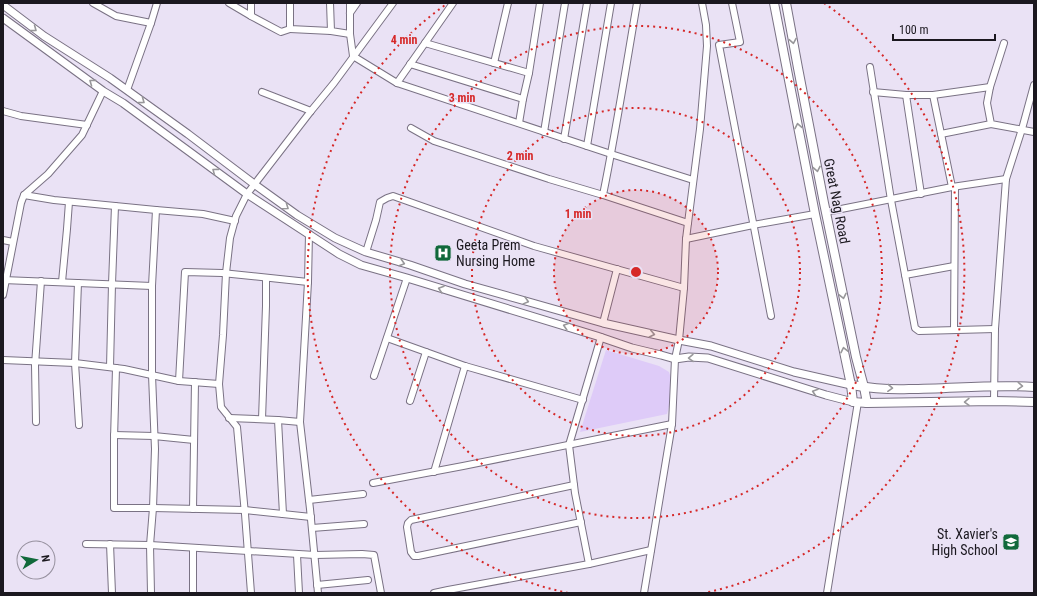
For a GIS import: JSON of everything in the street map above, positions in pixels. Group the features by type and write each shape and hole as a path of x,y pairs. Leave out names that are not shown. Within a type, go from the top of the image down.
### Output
{"main road":[{"name":"Great Nag Road","path":"774,3 815,214 851,385 856,402"},
{"name":"Great Nag Road","path":"786,3 826,212 867,404"},
{"path":"815,214 826,212"},
{"path":"851,385 907,389 994,386 1034,387"},
{"path":"856,402 867,404 994,401 1034,402"}],"street":[{"path":"93,3 116,16 152,23"},
{"path":"128,90 152,23 157,3"},
{"path":"229,3 281,32 290,29 331,31 350,34"},
{"path":"251,3 251,16"},
{"path":"290,3 290,29"},
{"path":"330,3 331,31"},
{"path":"350,3 350,34 353,56"},
{"path":"350,13 357,3"},
{"path":"251,593 237,427 221,407 218,384 230,238 235,221 247,194 311,110 334,83 393,3"},
{"path":"397,83 453,3"},
{"path":"494,63 508,3"},
{"path":"519,123 529,73 540,3"},
{"path":"544,132 565,3"},
{"path":"564,138 586,3"},
{"path":"587,146 611,3"},
{"path":"603,195 637,3"},
{"path":"644,593 672,424 675,359 679,340 684,288 686,239 700,129 707,46 706,25 702,3"},
{"path":"707,46 740,42 732,3"},
{"path":"3,5 44,36 128,90 297,215 334,238 366,252 465,284 603,323 711,346 794,372 851,385"},
{"path":"3,18 123,103 247,194 339,254 361,266 407,278 601,337 632,348 675,359 689,357 708,358 826,395 856,402 827,593"},
{"path":"425,43 529,73"},
{"path":"991,124 987,104 990,87 1004,43"},
{"path":"719,45 771,316"},
{"path":"353,56 397,83 693,180"},
{"path":"410,64 523,99"},
{"path":"870,66 891,200 915,328 919,331 995,329"},
{"path":"994,401 995,329 1006,179 1034,85"},
{"path":"873,92 906,95 933,95 990,87"},
{"path":"3,295 4,280 24,195 48,174 82,136 104,91"},
{"path":"262,92 311,110"},
{"path":"906,95 921,194"},
{"path":"933,95 953,187 954,330"},
{"path":"3,111 21,116 88,125"},
{"path":"941,134 991,124 1034,132"},
{"path":"411,128 434,141 688,223"},
{"path":"826,212 953,187 1006,179"},
{"path":"24,195 69,202 203,214 235,221"},
{"path":"366,252 380,202 393,196 534,246 684,288"},
{"path":"62,282 69,202"},
{"path":"115,206 112,284 114,508 245,510 311,517"},
{"path":"151,593 150,545 155,449 152,375 152,286 156,210"},
{"path":"686,239 815,214"},
{"path":"309,234 308,282 300,422 318,593"},
{"path":"3,240 13,242"},
{"path":"905,275 954,266"},
{"path":"603,323 617,269"},
{"path":"179,381 185,272 226,274 308,282"},
{"path":"262,419 266,278"},
{"path":"374,376 407,278"},
{"path":"4,280 152,286"},
{"path":"36,422 35,362 41,281"},
{"path":"78,283 76,363 79,425"},
{"path":"589,564 574,485 569,445 601,337"},
{"path":"387,338 465,366 583,400"},
{"path":"410,401 426,352"},
{"path":"3,360 76,363 113,368 179,381 218,384"},
{"path":"434,472 465,366"},
{"path":"193,509 195,382"},
{"path":"229,418 300,422"},
{"path":"278,420 283,514"},
{"path":"373,483 672,424"},
{"path":"114,435 154,436 194,440"},
{"path":"574,485 411,520 407,526 411,552 414,556 418,556 581,522"},
{"path":"309,500 363,494"},
{"path":"312,528 364,524"},
{"path":"86,544 150,545 314,556 374,555 381,593"},
{"path":"110,544 112,593"},
{"path":"193,548 193,593"},
{"path":"434,593 589,564 651,550"},
{"path":"296,555 299,593"},
{"path":"318,585 368,580"}],"shaded area":[{"path":"606,350 659,366 669,372 674,387 667,414 580,432"}],"place":[{"name":"Geeta Prem Nursing Home","path":"443,253"},
{"name":"St. Xavier's High School","path":"1011,542"}]}
